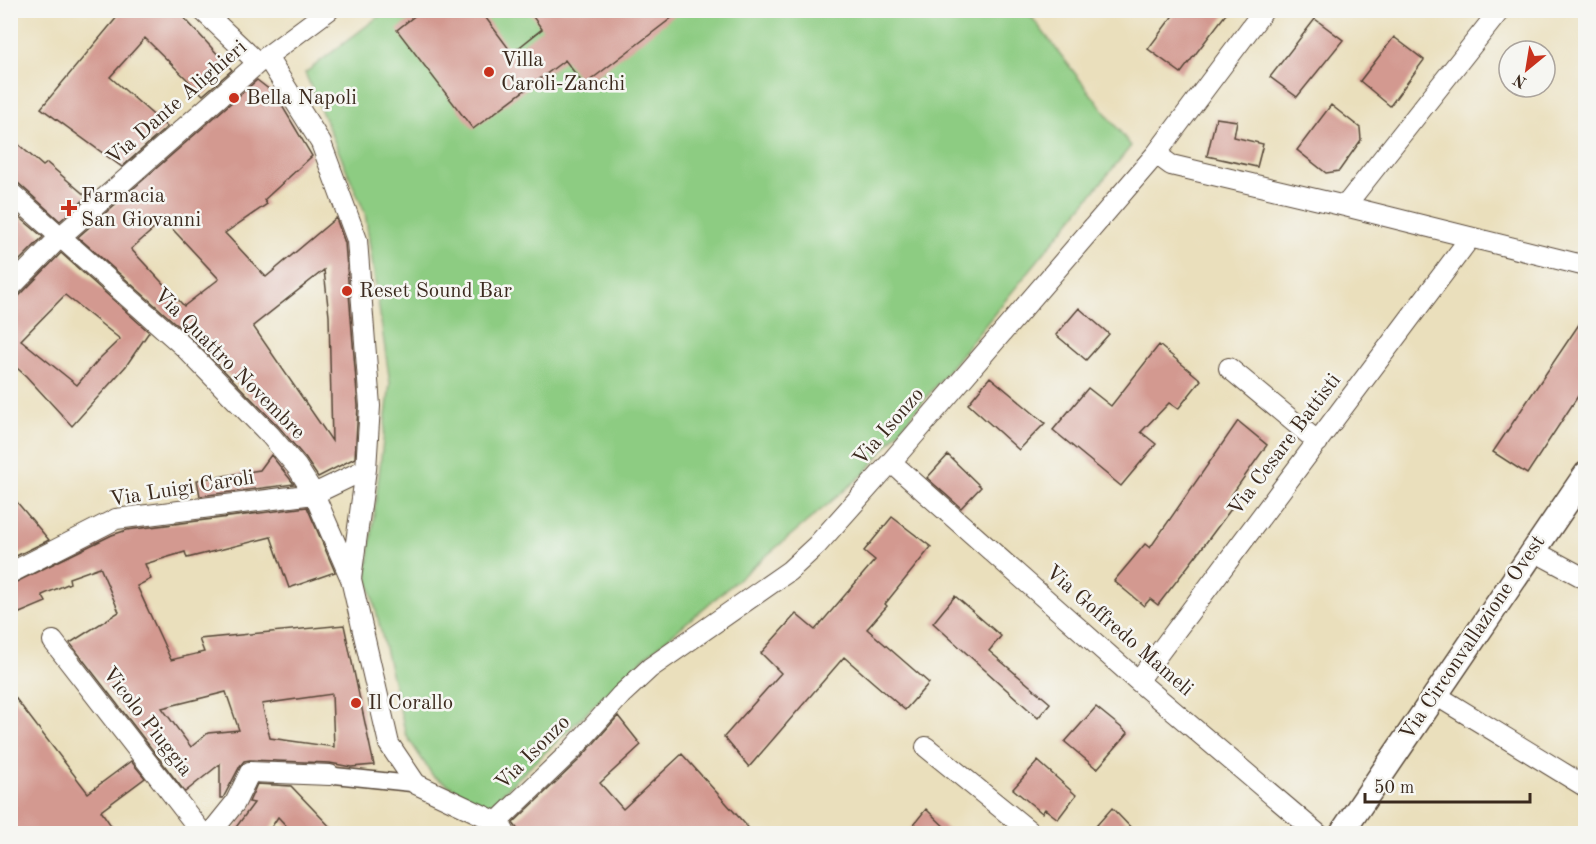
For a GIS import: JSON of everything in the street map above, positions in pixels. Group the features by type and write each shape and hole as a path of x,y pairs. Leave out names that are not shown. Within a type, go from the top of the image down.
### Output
{"street":[{"path":"202,10 262,60 321,143 357,240 370,406 366,469 351,579 389,744 416,783"},
{"name":"Via Dante Alighieri","path":"10,288 60,237 262,60 329,10"},
{"name":"Via Isonzo","path":"499,830 621,695 650,668 789,571 817,545 1156,154 1264,10"},
{"path":"1345,206 1500,10"},
{"path":"1156,154 1171,165 1586,266"},
{"name":"Via Quattro Novembre","path":"10,192 183,346 262,427 297,467 314,494 351,579"},
{"name":"Via Cesare Battisti","path":"1138,681 1470,238"},
{"path":"1229,368 1318,441"},
{"name":"Via Goffredo Mameli","path":"891,462 1138,681 1318,834"},
{"name":"Via Luigi Caroli","path":"10,573 116,519 314,494 366,469"},
{"name":"Via Circonvallazione Ovest","path":"1341,834 1532,550 1586,474"},
{"path":"1532,550 1586,579"},
{"name":"Vicolo Piuggia","path":"53,640 203,834"},
{"path":"1434,694 1586,787"},
{"path":"926,747 1033,834"},
{"path":"210,834 235,803 250,772 416,783 499,830"}],"green space":[{"path":"386,11 1027,11 1131,146 864,474 643,659 487,808 433,776 406,735 367,574 390,383 365,213 305,73"}],"building":[{"path":"123,10 177,10 232,70 203,95 145,38 110,77 167,127 122,167 41,108"},
{"name":"Villa Caroli-Zanchi","path":"422,10 480,10 512,53 542,29 528,10 682,10 584,85 565,60 473,129 397,30"},
{"path":"1177,10 1229,10 1181,73 1148,49"},
{"path":"1315,19 1343,40 1297,97 1270,77"},
{"path":"1394,37 1424,60 1390,106 1360,81"},
{"path":"257,80 275,94 312,156 264,200 267,204 225,233 266,277 336,218 345,243 358,406 355,458 318,477 279,427 192,338 78,237","holes":["164,220 219,279 184,306 131,249","324,270 329,316 332,441 253,326"]},
{"path":"1331,105 1360,128 1361,140 1339,171 1326,173 1297,150"},
{"path":"1216,118 1237,121 1234,137 1263,144 1257,167 1207,156"},
{"path":"10,137 43,166 47,163 87,197 60,221 18,183 10,180"},
{"path":"10,209 43,237 10,270"},
{"path":"61,253 149,332 126,366 72,426 10,362 10,300 19,296","holes":["65,295 120,339 77,385 21,340"]},
{"path":"1079,308 1109,334 1086,360 1056,335"},
{"path":"1586,314 1586,401 1578,396 1527,474 1493,452"},
{"path":"1159,345 1201,380 1178,409 1169,403 1141,432 1156,444 1121,486 1053,430 1088,388 1111,406"},
{"path":"990,377 1045,423 1019,450 968,404"},
{"path":"1238,421 1267,445 1225,504 1231,509 1199,552 1158,605 1150,599 1144,606 1114,581 1145,544 1150,548"},
{"path":"271,455 294,484 200,496 197,480 260,470"},
{"path":"948,455 981,487 961,508 927,478"},
{"path":"10,494 49,540 10,559"},
{"path":"307,507 335,572 289,588 271,537 187,558 185,552 145,564 151,579 137,586 171,660 204,652 199,639 344,625 374,765 351,767 330,763 244,761 223,798 220,798 220,764 185,792 70,643 119,612 100,567 69,578 70,583 42,595 46,602 10,617 10,585 112,535 127,530","holes":["226,692 239,730 208,733 191,747 162,708","332,694 334,747 270,738 262,704"]},
{"path":"892,517 931,547 867,629 929,683 905,710 844,657 749,767 724,737 781,673 761,653 796,614 815,630 875,560 864,551"},
{"path":"955,596 1001,636 989,651 1050,703 1038,718 933,623"},
{"path":"10,691 88,793 131,761 145,778 101,811 117,834 10,834"},
{"path":"1096,707 1128,733 1097,769 1065,742"},
{"path":"618,716 641,745 600,783 623,809 682,754 754,834 521,834 513,823 579,760"},
{"path":"1038,761 1076,795 1058,819 1045,809 1042,813 1013,789"},
{"path":"257,784 291,786 337,834 294,834 278,817 267,834 231,834 254,803 249,802"},
{"path":"1112,808 1137,834 1089,834"},
{"path":"926,809 952,834 906,834"}],"place":[{"name":"Villa Caroli-Zanchi","path":"489,72"},
{"name":"Bella Napoli","path":"234,98"},
{"name":"Farmacia San Giovanni","path":"69,208"},
{"name":"Reset Sound Bar","path":"347,291"},
{"name":"Il Corallo","path":"356,703"}]}
